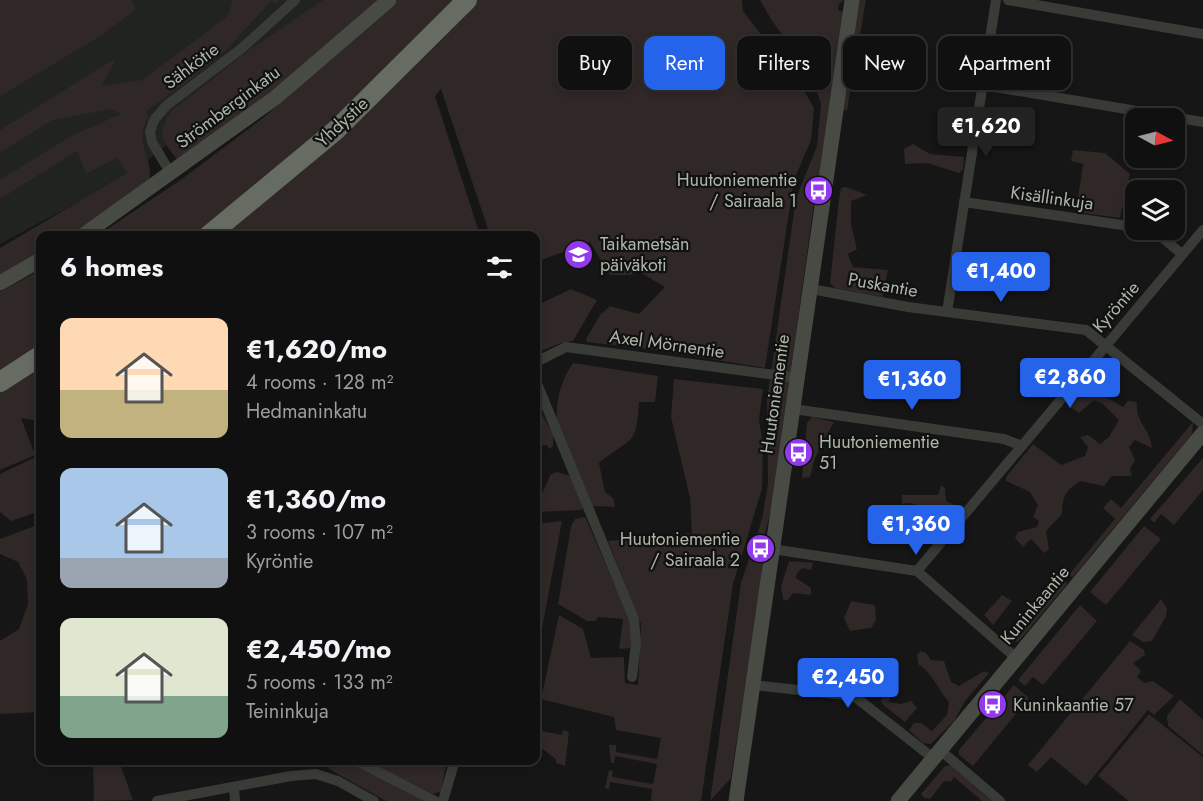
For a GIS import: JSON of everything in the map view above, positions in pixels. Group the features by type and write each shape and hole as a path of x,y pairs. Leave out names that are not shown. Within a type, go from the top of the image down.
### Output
{"highway":[{"name":"Yhdystie","path":"214,231 336,129 467,0"},
{"path":"0,382 36,359"}],"street":[{"name":"Sähkötie","path":"171,174 152,142 150,132 154,120 167,105 241,49 295,0"},
{"name":"Strömberginkatu","path":"89,231 275,98 389,0"},
{"name":"Huutoniementie","path":"736,799 852,0"},
{"path":"990,36 996,0"},
{"path":"1008,0 1203,34"},
{"path":"947,312 982,90"},
{"path":"1013,90 1203,122"},
{"name":"Kisällinkuja","path":"964,202 1125,225"},
{"name":"Kyröntie","path":"917,571 1203,230"},
{"path":"1165,240 1182,254"},
{"path":"0,283 36,262"},
{"name":"Puskantie","path":"811,289 947,312 1086,330 1203,424"},
{"name":"Axel Mörnentie","path":"540,360 566,347 798,378"},
{"path":"540,391 634,619 636,643 632,677"},
{"path":"793,409 1004,439 1022,446"},
{"name":"Kuninkaantie","path":"898,801 1203,433"},
{"path":"772,549 917,571 1016,658"},
{"path":"753,685 854,696 1000,801"},
{"path":"365,765 435,801"},
{"path":"443,801 454,765"},
{"path":"157,801 291,776 316,774 338,781 374,801"},
{"path":"234,787 236,801"}],"shaded area":[{"path":"0,0 345,0 132,173 0,244"},
{"path":"0,0 131,0 136,9 102,35 0,96"},
{"path":"233,0 281,0 276,4 271,1 228,48 191,79 146,111 148,117 144,128 143,144 149,164 149,181 76,231 36,231 36,255 0,275 0,248 127,173 117,158 86,174 77,151 0,199 0,180 71,136 121,114 111,109 52,120 0,153 0,130 116,58 102,86 142,80 227,17"},
{"path":"323,0 381,0 265,98 179,162 165,143 162,133 170,112 252,48"},
{"path":"397,0 456,0 335,118 203,231 104,231 182,179 263,118"},
{"path":"475,0 742,0 743,11 762,36 737,36 737,90 804,90 814,108 811,140 794,180 765,368 655,350 587,342 586,339 600,315 610,306 639,314 665,287 638,271 630,275 610,275 590,242 540,261 540,231 489,231 441,89 435,96 479,231 226,231"},
{"path":"760,0 844,0 839,4 838,10 843,12 822,166 816,189 772,506 764,537 761,581 731,778 710,801 741,583 762,519 768,484 767,400 796,198 817,146 821,104 816,90 831,90 831,36 783,36"},
{"path":"859,0 866,0 860,36 854,36"},
{"path":"847,90 850,90 847,110 844,110"},
{"path":"913,144 930,154 964,157 963,169 959,173 927,163 905,164 904,149"},
{"path":"1073,150 1105,153 1130,174 1129,180 1125,180 1125,196 1120,218 1076,212 1083,164 1071,161"},
{"path":"846,187 867,195 851,201 851,225 857,249 848,254 853,267 888,270 882,297 835,288 830,283 839,198 841,188"},
{"path":"36,272 36,348 0,371 0,292"},
{"path":"571,289 597,300 573,341 540,351 540,304"},
{"path":"573,363 658,376 655,402 639,402 636,427 630,440 599,463 605,492 613,498 615,507 592,506 557,422 560,391"},
{"path":"36,367 36,420 21,418 35,455 0,470 0,390"},
{"path":"674,379 763,389 759,419 763,445 762,489 733,584 701,801 651,801 652,789 610,782 609,789 605,788 609,770 613,771 612,777 653,784 657,764 615,756 614,763 611,763 609,745 616,745 616,752 657,759 661,738 616,730 614,717 541,699 559,615 583,629 591,658 624,657 625,683 638,685 641,624 608,541 692,533 690,498 671,417"},
{"path":"1085,384 1123,407 1128,401 1137,402 1138,415 1149,436 1152,448 1135,440 1129,447 1135,460 1130,469 1132,476 1112,476 1104,486 1080,481 1071,488 1064,498 1062,514 1046,531 1049,550 1044,553 1031,539 1023,547 1015,538 1018,532 1037,527 1039,521 1033,517 1038,505 1030,492 1006,481 1006,477 1033,444 1061,465 1085,456 1088,447 1080,437 1088,435 1100,444 1109,437 1119,420 1103,404 1094,400 1079,413 1070,407 1076,392"},
{"path":"540,411 553,434 553,446 550,449 546,445 540,445"},
{"path":"812,417 834,422 815,458 810,477 802,478 807,423"},
{"path":"1193,422 1192,434 1073,577 1068,576 1115,519 1103,508 1111,499 1121,508"},
{"path":"36,457 36,512 11,521 0,512 0,474"},
{"path":"1203,458 1203,490 1174,525 1161,514 1154,523 1150,519"},
{"path":"557,472 571,476 583,505 582,510 540,512 540,497 551,474"},
{"path":"941,485 945,488 946,501 958,507 938,534 930,528 932,510 910,503 902,504 902,495 938,495"},
{"path":"585,517 631,622 631,648 619,649 623,619 598,617 596,621 587,621 558,604 571,526 575,519"},
{"path":"562,521 540,639 540,524"},
{"path":"36,526 36,712 0,714 0,641 19,629 28,604 27,579 18,562 0,554 0,539"},
{"path":"1144,526 1161,539 1106,605 1090,592"},
{"path":"789,561 813,563 811,570 803,568 797,573 796,578 811,588 811,595 793,593 787,601 783,599 781,587"},
{"path":"1064,579 1067,584 1019,641 1006,643 1010,634 1014,637"},
{"path":"1002,595 1012,601 993,625 984,615"},
{"path":"1161,599 1167,608 1166,616 1152,641 1143,642 1132,635"},
{"path":"851,601 875,605 876,620 871,628 850,631 844,618"},
{"path":"1080,605 1097,621 1043,685 1033,677 1025,686 1018,680"},
{"path":"1130,641 1144,650 1145,655 1133,663 1141,671 1137,677 1144,683 1153,681 1174,696 1154,715 1148,710 1086,786 1051,757 1037,772 1028,765"},
{"path":"920,651 926,653 931,660 944,661 951,682 959,686 984,671 989,673 965,701 954,721 931,744 923,743 909,730 914,723 921,723 932,731 947,715 949,702 923,667 918,664 917,655"},
{"path":"1014,685 1029,698 973,766 959,755 959,750"},
{"path":"889,689 892,691 889,702 901,704 911,701 917,708 905,722 881,703 882,695"},
{"path":"1180,699 1203,720 1203,755 1168,726 1167,716"},
{"path":"1149,714 1203,757 1203,801 1129,801 1098,776"},
{"path":"563,730 569,732 565,766 556,763 556,759 540,747 540,731 562,735"},
{"path":"93,765 120,765 133,800 94,801"},
{"path":"329,765 355,765 428,801 386,801 329,769"},
{"path":"373,765 446,765 441,792 433,794"},
{"path":"950,765 992,801 982,801 954,777 951,782 944,781 930,799 924,798 921,794 945,766"}],"place":[{"name":"Huutoniementie / Sairaala 1","path":"818,190"},
{"name":"Taikametsän päiväkoti","path":"579,254"},
{"name":"Huutoniementie 51","path":"798,452"},
{"name":"Huutoniementie / Sairaala 2","path":"761,549"},
{"name":"Kuninkaantie 57","path":"992,705"}]}
